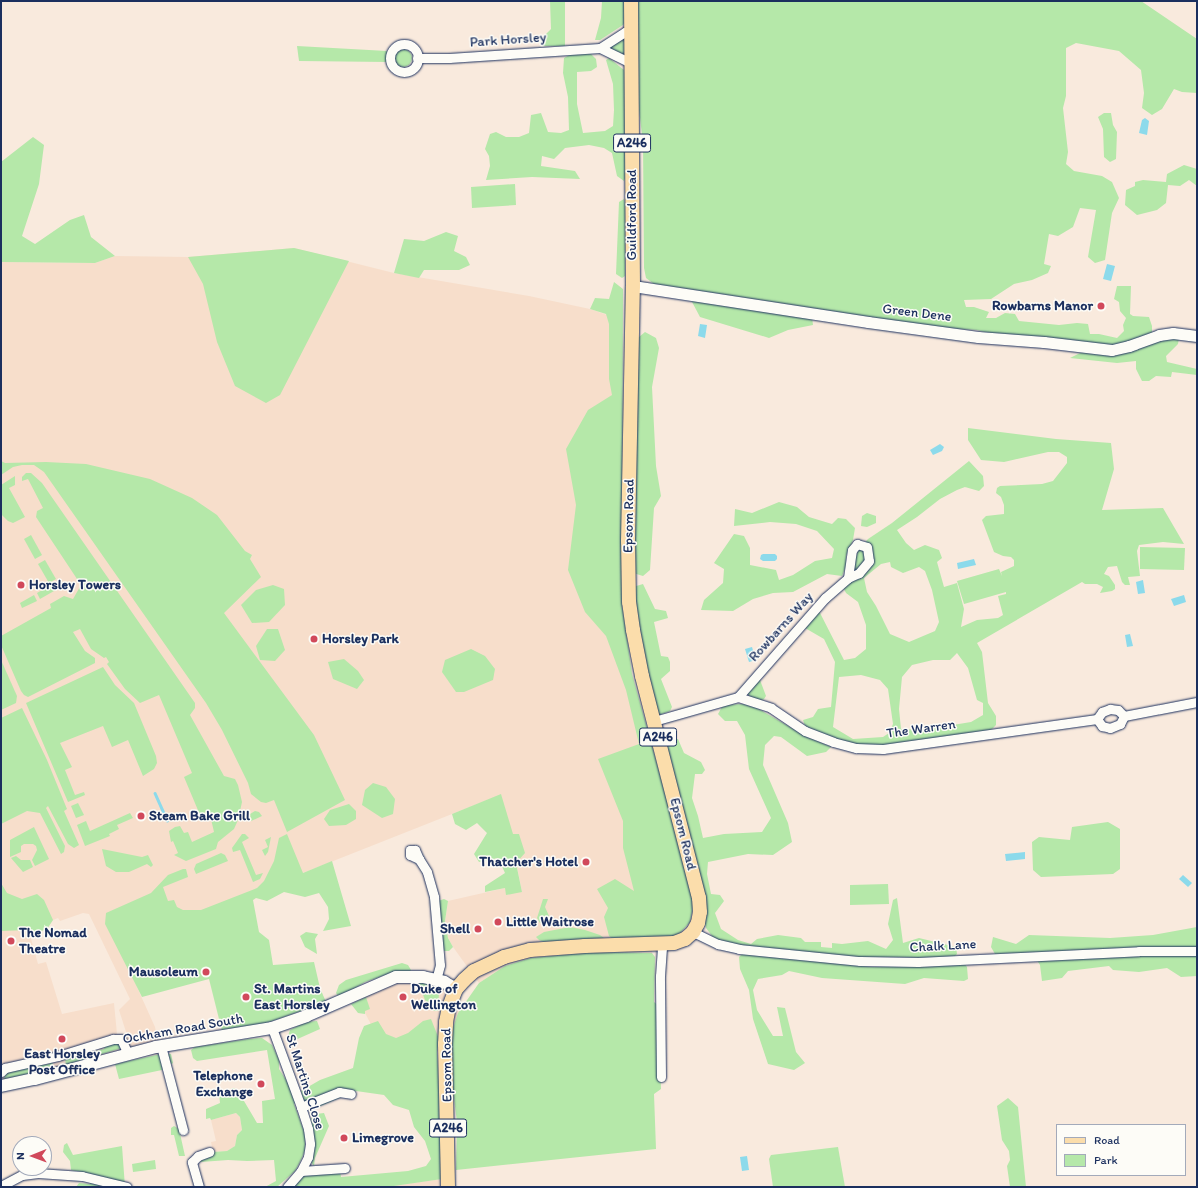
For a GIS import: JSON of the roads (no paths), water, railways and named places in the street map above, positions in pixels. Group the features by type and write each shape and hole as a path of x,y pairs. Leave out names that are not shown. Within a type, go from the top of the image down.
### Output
{"main road":[{"name":"Guildford Road","path":"631,1 633,286"},
{"name":"Epsom Road","path":"448,1187 445,1044 449,1007 456,989 474,971 504,957 530,950 585,946 662,944 685,939 693,932 699,917 699,898 642,676 632,630 629,602 628,541 633,286"},
{"name":"Ockham Road South","path":"1,1086 35,1080 161,1046 272,1028 306,1016 396,977 423,977 436,980 456,989"}],"street":[{"name":"Park Horsley","path":"417,58 449,58 600,48 625,32 631,31"},
{"name":"Park Horsley","path":"600,48 631,63"},
{"name":"Green Dene","path":"633,286 868,322 978,337 1044,342 1112,350 1130,346 1159,335 1173,333 1197,336"},
{"name":"Rowbarns Way","path":"738,697 825,598 848,578"},
{"path":"654,720 738,697"},
{"name":"The Warren","path":"738,697 771,708 805,731 833,742 856,748 883,749 1097,719 1102,712 1110,709 1118,710 1124,716 1197,702"},
{"path":"1097,719 1102,726 1110,728 1120,724 1124,716"},
{"path":"419,859 427,872 434,897 440,964 436,980"},
{"name":"Chalk Lane","path":"693,932 718,944 738,949 868,961 918,962 1144,950 1197,951"},
{"path":"661,1077 660,990 662,944"},
{"name":"St Martins Close","path":"272,1028 301,1107 308,1129 310,1144 308,1157 301,1171 287,1187"},
{"path":"1,1072 5,1068 58,1056 113,1039 121,1039 128,1054"},
{"path":"161,1046 183,1130"},
{"path":"301,1107 340,1092 351,1094"},
{"path":"199,1187 192,1162 198,1156 209,1152"},
{"path":"301,1171 345,1168"},
{"path":"1,1186 22,1175 38,1173 82,1176 127,1187"}],"water":[{"path":"1145,118 1149,121 1147,135 1139,133 1142,120"},
{"path":"1107,264 1115,266 1111,281 1103,279"},
{"path":"700,324 707,325 705,338 698,336"},
{"path":"940,444 944,447 942,451 933,455 930,450"},
{"path":"775,554 777,559 775,561 763,561 760,559 761,555"},
{"path":"974,559 976,565 958,569 957,563"},
{"path":"1143,580 1145,593 1138,594 1136,582"},
{"path":"1184,595 1186,602 1174,606 1171,599"},
{"path":"1130,634 1133,646 1127,647 1125,635"},
{"path":"752,647 756,660 749,662 745,649"},
{"path":"1025,852 1025,859 1006,861 1005,854"},
{"path":"1183,875 1192,883 1188,887 1179,879"},
{"path":"747,1156 749,1170 742,1171 740,1157"}],"waterway":[{"path":"155,793 167,820"}],"place":[{"name":"Rowbarns Manor","path":"1101,306"},
{"name":"Horsley Towers","path":"21,585"},
{"name":"Horsley Park","path":"314,639"},
{"name":"Steam Bake Grill","path":"141,816"},
{"name":"Thatcher's Hotel","path":"586,862"},
{"name":"Little Waitrose","path":"498,922"},
{"name":"Shell","path":"478,929"},
{"name":"The Nomad Theatre","path":"11,941"},
{"name":"Mausoleum","path":"206,972"},
{"name":"St. Martins East Horsley","path":"246,997"},
{"name":"Duke of Wellington","path":"403,997"},
{"name":"East Horsley Post Office","path":"62,1039"},
{"name":"Telephone Exchange","path":"261,1084"},
{"name":"Limegrove","path":"344,1138"}]}
